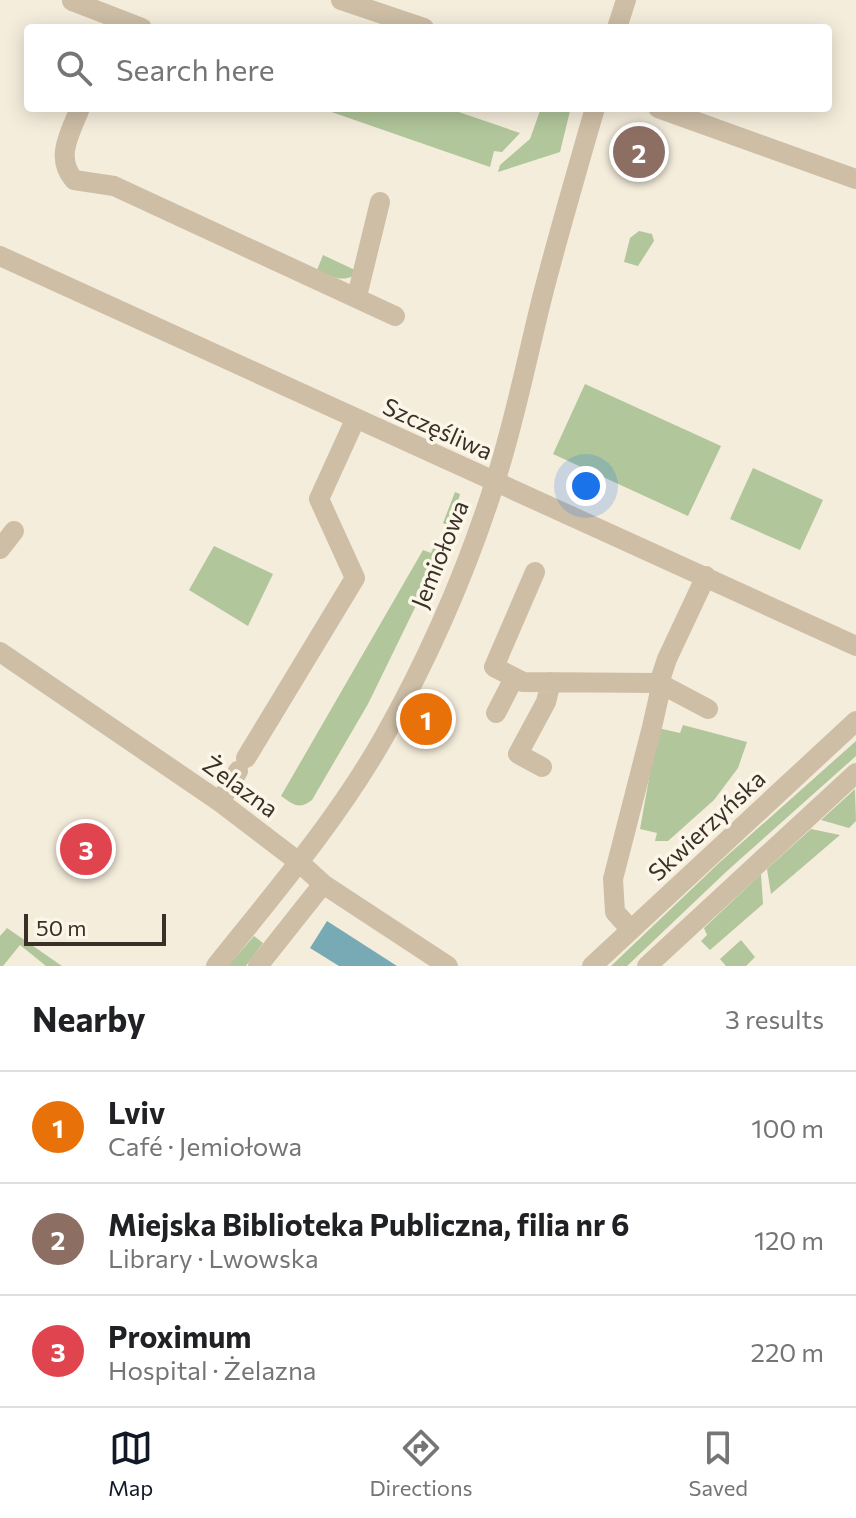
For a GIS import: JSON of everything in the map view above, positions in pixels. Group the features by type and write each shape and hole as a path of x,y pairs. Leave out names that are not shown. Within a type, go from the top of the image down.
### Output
{"street":[{"path":"341,0 412,24"},
{"path":"618,24 626,0"},
{"path":"72,1 121,15"},
{"path":"79,112 63,154 65,168 74,180 114,186 395,316"},
{"name":"Jemiołowa","path":"216,966 325,828 384,737 432,641 496,481 542,297 594,112"},
{"path":"669,112 856,179"},
{"path":"357,296 380,202"},
{"name":"Szczęśliwa","path":"0,256 856,646"},
{"path":"220,802 355,578 319,499 355,420"},
{"path":"0,549 14,531"},
{"path":"535,572 494,667 523,682 659,683 708,709"},
{"path":"631,930 615,912 613,879 652,727 659,683 706,576"},
{"name":"Żelazna","path":"0,652 220,802 323,884 448,966"},
{"path":"496,713 514,678"},
{"path":"542,767 518,754 546,702 551,682"},
{"name":"Skwierzyńska","path":"592,966 856,721"},
{"path":"647,966 856,773"},
{"path":"258,966 323,884"},
{"path":"248,925 274,945"}],"green space":[{"path":"332,112 459,112 520,133 502,152 494,151 490,167"},
{"path":"540,112 570,112 560,152 498,172 500,165 530,139"},
{"path":"639,231 652,234 654,241 638,266 624,262 630,238"},
{"path":"323,255 357,271 355,275 341,279 317,270"},
{"path":"585,384 721,446 688,516 553,454"},
{"path":"753,468 823,500 800,550 730,519"},
{"path":"455,492 460,494 451,526 368,704 312,800 300,806 293,804 281,796 423,550 431,553 435,544 441,545 448,526 443,523"},
{"path":"214,546 273,574 248,626 189,590"},
{"path":"683,725 747,742 738,768 714,800 668,841 655,841 657,833 640,829 658,728 680,733"},
{"path":"856,741 856,756 727,871 627,966 611,966 720,862"},
{"path":"855,789 856,821 849,828 821,820"},
{"path":"811,829 840,835 771,894 767,869"},
{"path":"761,874 763,904 710,950 701,941 707,935 704,928"},
{"path":"7,928 62,966 46,966 20,945 0,966 0,936"},
{"path":"254,936 263,943 246,966 228,966"},
{"path":"741,940 755,957 746,966 726,966 720,959"}],"water":[{"path":"327,921 397,966 339,966 310,948"}],"place":[{"name":"Miejska Biblioteka Publiczna, filia nr 6","path":"639,152"},
{"name":"Lviv","path":"426,719"},
{"name":"Proximum","path":"86,849"}]}
